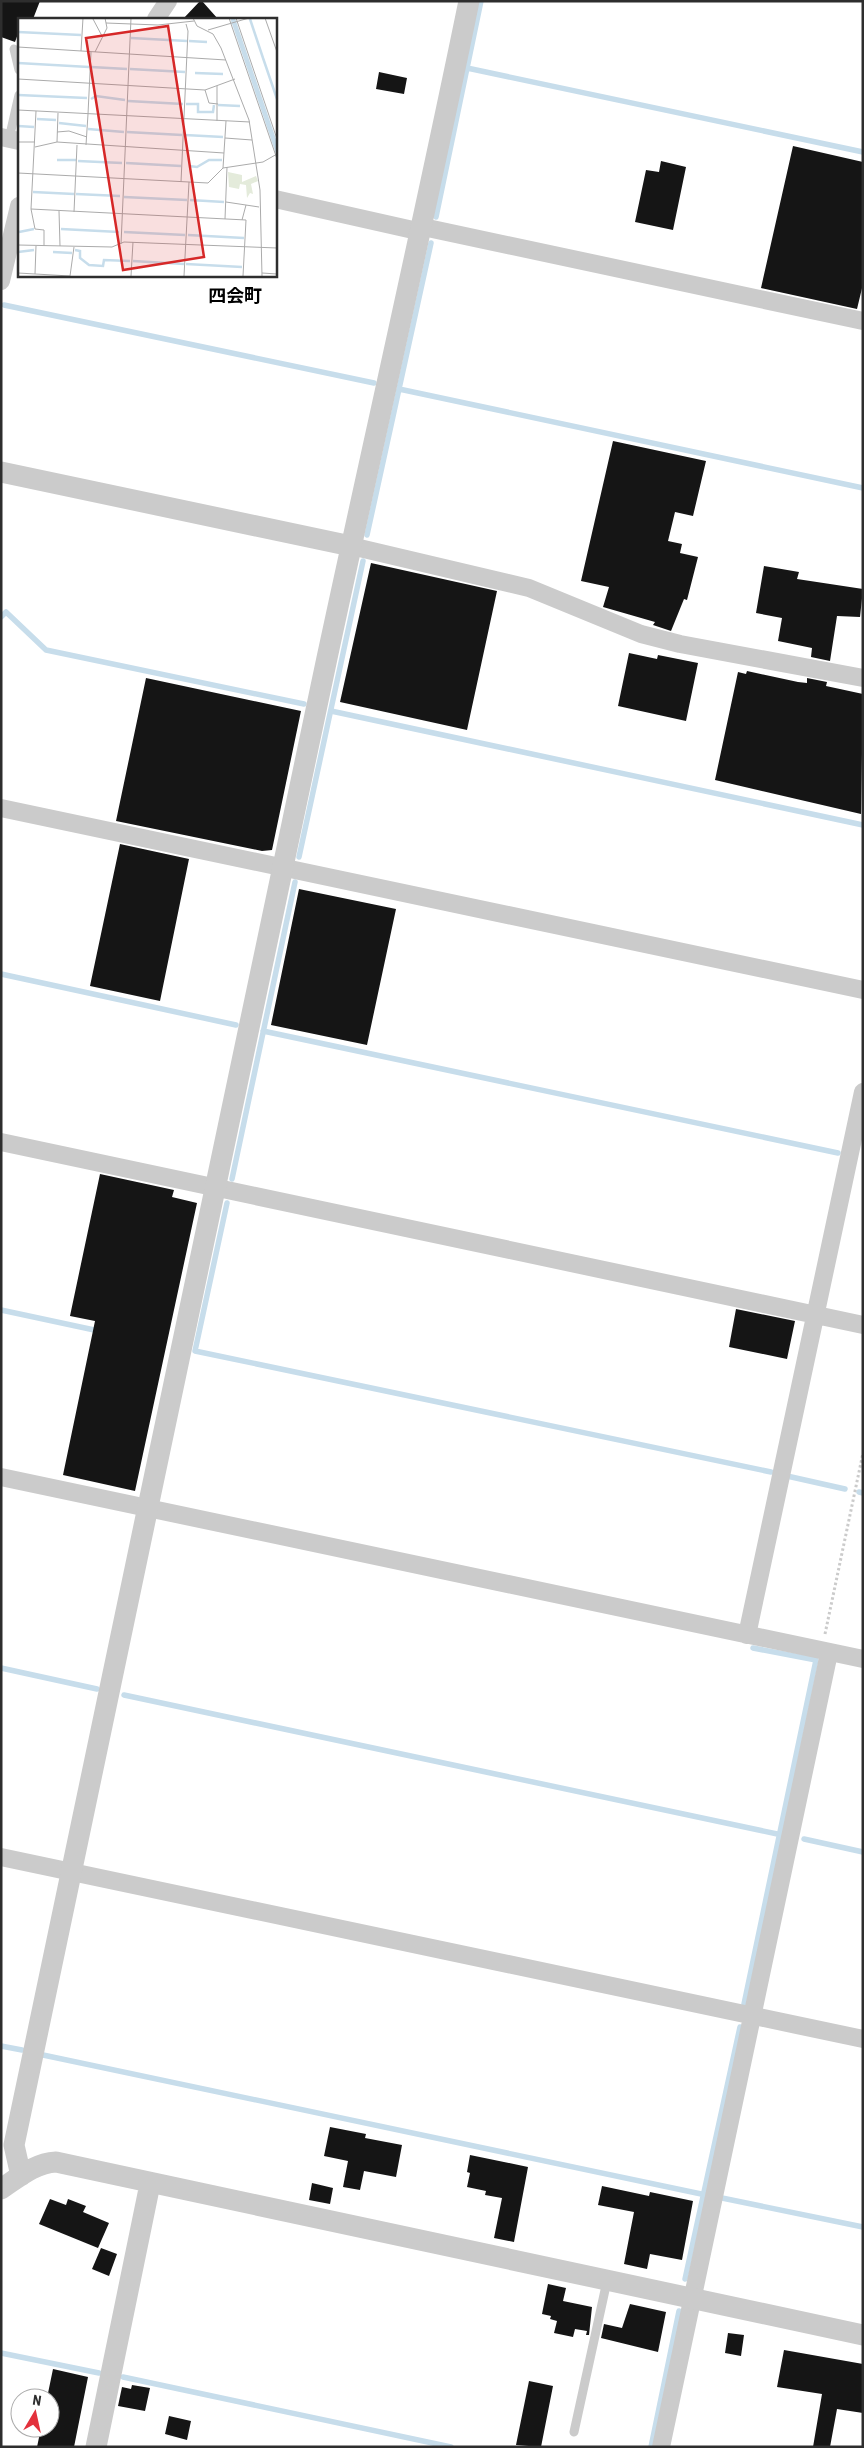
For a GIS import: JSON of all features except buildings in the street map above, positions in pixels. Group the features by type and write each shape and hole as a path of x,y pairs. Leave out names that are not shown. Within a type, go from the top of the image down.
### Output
{"street":[{"path":"21,2176 14,2145 282,869 351,546 422,229 469,1"},
{"path":"276,199 863,321"},
{"path":"1,281 18,210"},
{"path":"1,472 351,546 529,588 642,634 680,644 863,678"},
{"path":"1,808 282,869 863,990"},
{"path":"747,1635 863,1092"},
{"path":"1,1142 215,1189 863,1325"},
{"path":"1,1477 863,1659"},
{"path":"661,2447 752,2016 825,1652"},
{"path":"1,1857 863,2039"},
{"path":"1,2189 45,2163 56,2162 150,2184 863,2335"},
{"path":"96,2447 150,2184"}],"lane":[{"path":"14,49 18,66"},
{"path":"10,139 18,100"},
{"path":"574,2432 607,2281"}],"path":[{"path":"825,1652 863,1453"}],"waterway":[{"path":"436,217 481,1"},
{"path":"467,68 863,152"},
{"path":"367,535 431,243"},
{"path":"4,305 374,383"},
{"path":"399,389 863,488"},
{"path":"299,857 363,561"},
{"path":"1,617 6,612 46,650 304,704"},
{"path":"331,711 863,825"},
{"path":"232,1179 295,882"},
{"path":"1,974 236,1025"},
{"path":"263,1031 838,1153"},
{"path":"227,1203 195,1351 771,1472"},
{"path":"1,1310 99,1331"},
{"path":"787,1476 845,1489"},
{"path":"859,1492 863,1493"},
{"path":"744,2004 816,1660 753,1648"},
{"path":"1,1668 97,1689"},
{"path":"124,1695 782,1835"},
{"path":"804,1839 863,1852"},
{"path":"685,2279 740,2027"},
{"path":"1,2046 22,2050"},
{"path":"43,2055 706,2195"},
{"path":"722,2198 863,2227"},
{"path":"651,2447 679,2311"},
{"path":"1,2353 99,2373"},
{"path":"123,2377 451,2447"}],"district":[{"name":"四会町","path":"235,296"}]}
